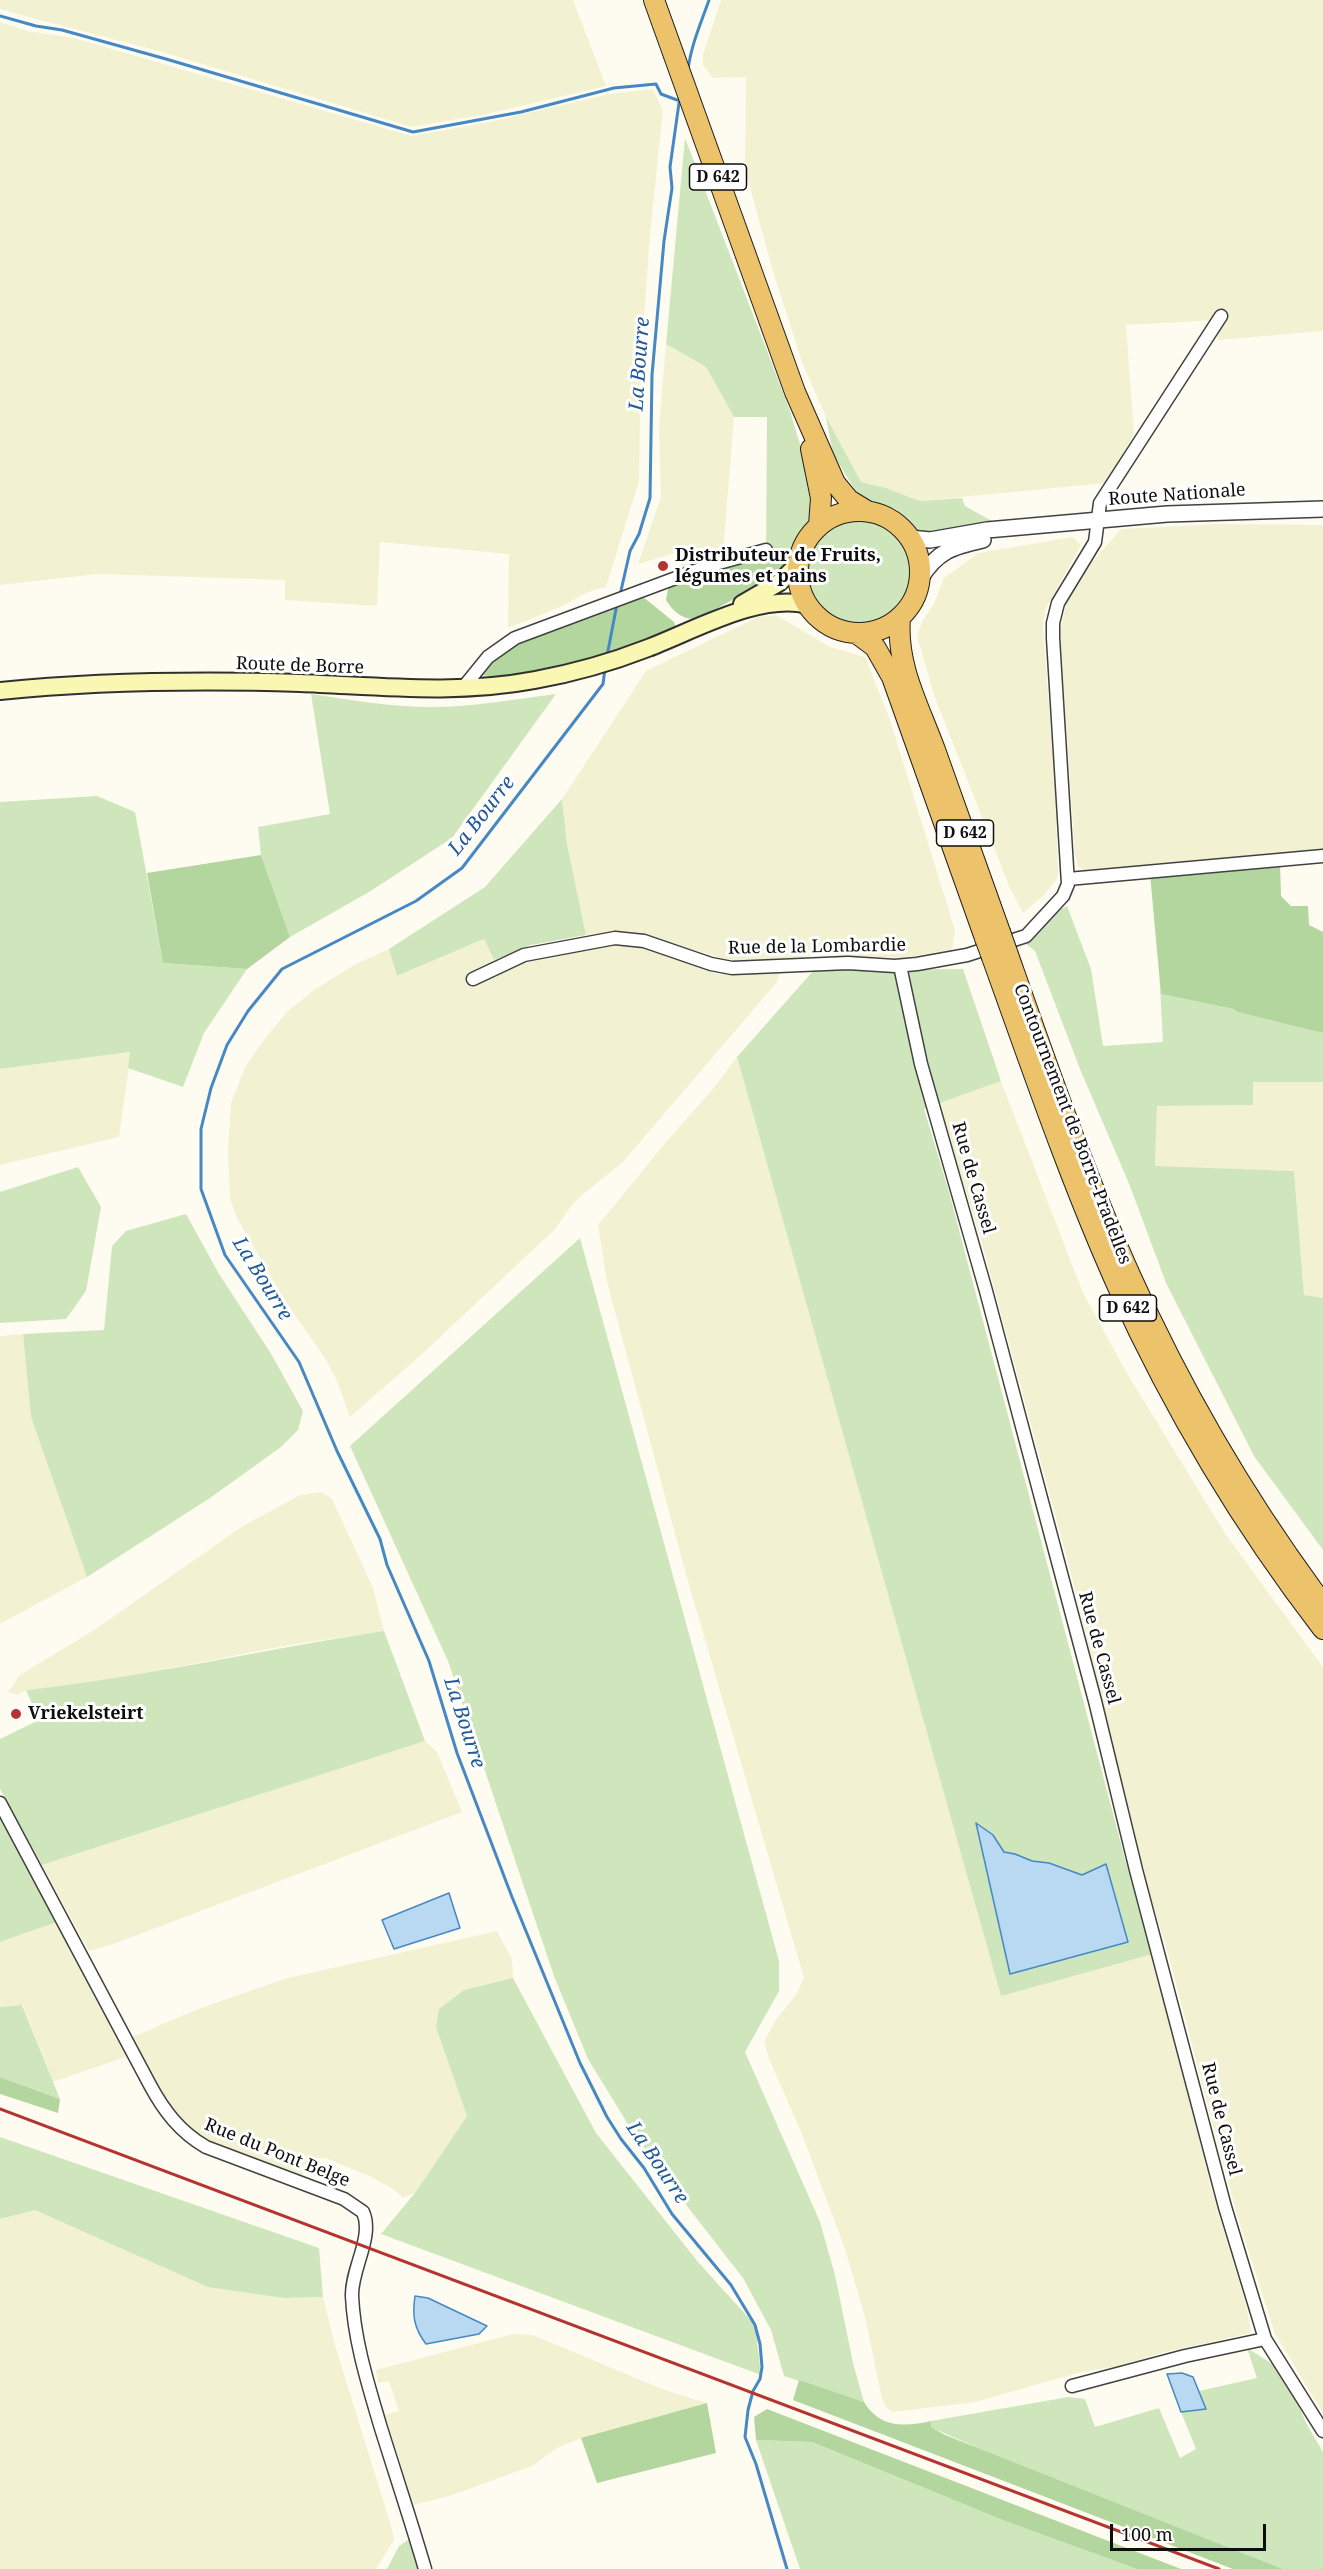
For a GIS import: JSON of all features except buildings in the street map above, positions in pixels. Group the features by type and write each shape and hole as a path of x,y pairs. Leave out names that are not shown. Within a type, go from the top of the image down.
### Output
{"highway":[{"name":"D 642","path":"654,0 795,392 835,483 849,500 867,511"},
{"name":"D 642","path":"795,392 821,498 819,525"},
{"path":"867,511 894,521 910,538 920,560 920,579 915,598 900,618 879,630 856,633 843,631 826,623 808,605 800,587 799,563 804,545 819,525 844,512 867,511"},
{"name":"D 642","path":"900,618 900,646 909,684 929,734 992,935"},
{"name":"D 642","path":"856,633 875,647 892,677 1000,955 1079,1193 1144,1342 1228,1492 1278,1568 1323,1629"},
{"name":"Contournement de Borre-Pradelles","path":"1000,955 1098,1200 1155,1330 1222,1454 1271,1531 1323,1604"}],"main road":[{"path":"707,623 780,582 799,563"},
{"path":"707,623 771,603 787,601 808,605"},
{"name":"Route de Borre","path":"0,691 158,682 300,683 403,690 462,689 521,683 604,663 707,623"}],"street":[{"name":"Rue de la Lombardie","path":"473,979 524,955 615,938 644,941 711,964 732,968 848,963 900,966 960,957 1022,938 1034,929 1063,896 1068,879 1053,623 1060,597 1095,542 1100,503 1221,316"},
{"name":"Route Nationale","path":"910,538 930,540 987,530 1193,512 1323,509"},
{"name":"Route Nationale","path":"920,579 934,560 948,550 1033,527"},
{"path":"462,689 483,661 507,642 632,593 766,550"},
{"path":"1068,879 1323,856"},
{"name":"Rue de Cassel","path":"900,966 921,1064 986,1291 1093,1695 1212,2162 1265,2339 1323,2431"},
{"name":"Rue du Pont Belge","path":"0,1803 150,2085 177,2125 206,2147 344,2199 363,2212 367,2230 352,2290 356,2329 372,2397 425,2569"},
{"path":"1072,2386 1185,2356 1265,2339"}],"green space":[{"path":"0,0 573,0 606,86 487,114 412,127 162,52 0,9"},
{"path":"721,0 1323,0 1323,331 1218,340 1218,320 1126,325 1134,434 1106,483 920,501 886,488 861,482 828,421 803,365 772,268 745,169 746,77 713,78 703,65 703,54"},
{"path":"0,22 28,31 74,38 411,136 489,122 609,94 653,89 663,111 650,234 641,362 639,481 606,587 588,592 562,606 508,628 509,554 380,542 377,606 285,600 285,580 98,574 0,585"},
{"path":"685,138 789,408 806,464 814,517 797,548 766,556 767,417 734,417 706,367 666,344"},
{"path":"666,344 706,367 734,417 723,554 682,568 679,552 638,564 661,497 659,427"},
{"path":"826,417 861,482 886,488 920,501 962,498 965,506 999,525 941,532 918,531 896,509 860,498 833,454"},
{"path":"859,519 879,523 896,534 907,551 911,571 907,591 896,608 879,619 859,623 839,619 822,608 811,591 807,571 811,551 822,534 839,523"},
{"path":"1221,524 1323,525 1323,849 1083,870 1078,866 1075,856 1060,632 1068,596 1087,568 1121,529"},
{"path":"1072,537 1081,545 1045,610 1043,625 1055,787 1058,873 1057,879 1044,895 1023,913 1009,886 934,695 917,636 923,620 935,602 944,578 979,553"},
{"path":"797,548 789,569 696,619 681,616 666,600 668,589 676,583 728,566"},
{"path":"643,597 674,622 676,628 589,663 496,677 481,675 504,650 515,643"},
{"path":"776,615 830,647 865,657 889,717 955,930 952,950 902,958 816,955 791,959 731,961 639,933 623,931 586,935 567,844 562,799 646,671 758,617"},
{"path":"311,694 416,707 447,707 556,694 452,838 369,892 290,937 261,855 258,827 330,814"},
{"path":"97,796 135,812 163,963 247,969 204,1033 183,1087 128,1068 130,1052 0,1069 0,802"},
{"path":"562,799 567,844 586,935 531,945 494,960 484,939 397,976 389,949 485,887"},
{"path":"261,855 290,937 247,969 163,963 147,873"},
{"path":"1280,862 1281,896 1291,906 1308,906 1309,925 1323,932 1323,1033 1233,1009 1161,994 1150,874"},
{"path":"1067,906 1091,969 1103,1046 1163,1042 1159,968 1161,994 1233,1009 1323,1033 1323,1082 1253,1082 1253,1105 1157,1106 1155,1166 1294,1171 1304,1295 1323,1298 1323,1550 1254,1456 1166,1283 1130,1186 1080,1069 1035,951 1026,944 1056,913"},
{"path":"484,939 500,974 519,964 619,944 641,947 717,974 780,973 777,982 622,1163 583,1194 554,1230 421,1355 350,1417 337,1381 326,1360 284,1299 238,1220 230,1199 228,1151 231,1103 245,1067 269,1033 288,1011 314,990 354,965 389,949 398,976"},
{"path":"963,969 1001,1081 924,1109 949,1192 1125,1859 1153,1954 1001,1996 737,1057 814,970"},
{"path":"131,1052 119,1137 0,1165 0,1069"},
{"path":"737,1057 1001,1995 1153,1954 1212,2191 1247,2309 1251,2333 1166,2352 1113,2367 1078,2373 975,2402 893,2412 886,2407 882,2399 865,2317 845,2249 802,2134 769,2059 764,2042 775,2021 796,1995 804,1978 687,1578 607,1282 598,1225 713,1089"},
{"path":"1001,1081 1083,1293 1128,1375 1226,1535 1323,1667 1323,2413 1275,2334 1237,2215 1167,1950 1142,1868 1072,1577 980,1236 938,1104"},
{"path":"1253,1081 1323,1082 1323,1298 1304,1295 1294,1171 1155,1167 1157,1106 1252,1105"},
{"path":"78,1167 101,1207 86,1291 66,1319 0,1323 0,1192"},
{"path":"186,1214 219,1274 270,1352 303,1411 298,1430 281,1447 210,1498 87,1577 31,1417 23,1334 104,1330 112,1246 126,1231"},
{"path":"580,1238 779,1961 779,1991 745,2052 820,2222 835,2275 853,2363 864,2402 784,2376 771,2330 743,2278 645,2152 588,2059 554,1976 448,1661 350,1446"},
{"path":"23,1334 31,1417 87,1577 0,1624 0,1336"},
{"path":"322,1492 332,1499 373,1588 384,1631 289,1645 95,1683 26,1690 18,1695 8,1692 20,1675 94,1630 243,1526 300,1495"},
{"path":"384,1631 425,1741 42,1865 0,1789 0,1739 39,1720 26,1690 116,1678"},
{"path":"425,1741 437,1752 462,1812 116,1943 89,1951 42,1865"},
{"path":"0,1817 57,1922 0,1942"},
{"path":"57,1922 128,2056 53,2082 23,2005 0,2007 0,1942"},
{"path":"497,1931 512,1959 513,1978 464,1990 455,2077 467,2116 415,2193 403,2198 393,2189 369,2176 325,2158 316,2158 301,2176 199,2138 170,2110 130,2038 196,2010 284,1979"},
{"path":"513,1978 596,2133 698,2262 755,2325 761,2375 381,2234 415,2193 467,2116 436,2027 439,2009 464,1990"},
{"path":"22,2005 60,2099 0,2077 0,2007"},
{"path":"0,2077 60,2099 58,2113 0,2094"},
{"path":"0,2137 319,2248 323,2297 284,2298 208,2287 35,2210 0,2219"},
{"path":"34,2210 284,2298 323,2297 335,2345 392,2529 394,2540 376,2569 0,2569 0,2219"},
{"path":"513,2334 533,2335 662,2389 707,2403 581,2438 559,2447 532,2466 452,2495 414,2505 385,2415 399,2411 389,2381 378,2383 376,2370"},
{"path":"1247,2348 1274,2365 1294,2394 1306,2423 1323,2452 1323,2569 1283,2569 994,2455 930,2427 931,2421 1068,2397 1085,2399 1095,2427 1159,2408 1180,2458 1196,2449 1181,2412 1205,2409 1199,2391 1257,2378"},
{"path":"799,2380 864,2402 877,2417 893,2424 931,2421 931,2427 945,2435 1283,2569 1233,2569 793,2400"},
{"path":"707,2403 716,2453 597,2483 581,2438"},
{"path":"767,2409 1181,2569 1137,2569 1005,2521 812,2442 756,2440 754,2417"},
{"path":"756,2440 812,2442 1005,2521 1137,2569 800,2569"},
{"path":"411,2538 419,2569 387,2569 399,2546"}],"water":[{"path":"976,1823 993,1835 1004,1852 1032,1861 1049,1863 1082,1875 1106,1864 1128,1942 1010,1974"},
{"path":"449,1893 460,1928 394,1949 382,1920"},
{"path":"415,2296 428,2298 487,2326 479,2334 426,2344 415,2322"},
{"path":"1182,2373 1193,2377 1206,2409 1181,2412 1167,2374"}],"waterway":[{"name":"La Bourre","path":"688,70 694,43 709,0"},
{"path":"0,16 36,26 62,30 166,59 413,132 521,112 614,88 656,84 661,94 677,100"},
{"name":"La Bourre","path":"620,595 630,551 639,534 650,498 652,375 664,241 672,188 670,167 680,96"},
{"name":"La Bourre","path":"607,656 617,604"},
{"name":"La Bourre","path":"605,669 603,684 462,868 416,901 282,969 248,1011 227,1045 211,1088 201,1129 201,1189 225,1255 299,1362 337,1451 380,1539 387,1565 429,1661 457,1753 512,1897 580,2063 607,2117 621,2139 644,2168 672,2214 731,2285 755,2325 760,2344 762,2367 760,2379 753,2391 748,2410 745,2437 756,2464 787,2569"}],"railway":[{"path":"0,2109 1219,2569"}],"place":[{"name":"Distributeur de Fruits, légumes et pains","path":"663,566"},
{"name":"Vriekelsteirt","path":"16,1714"}]}
